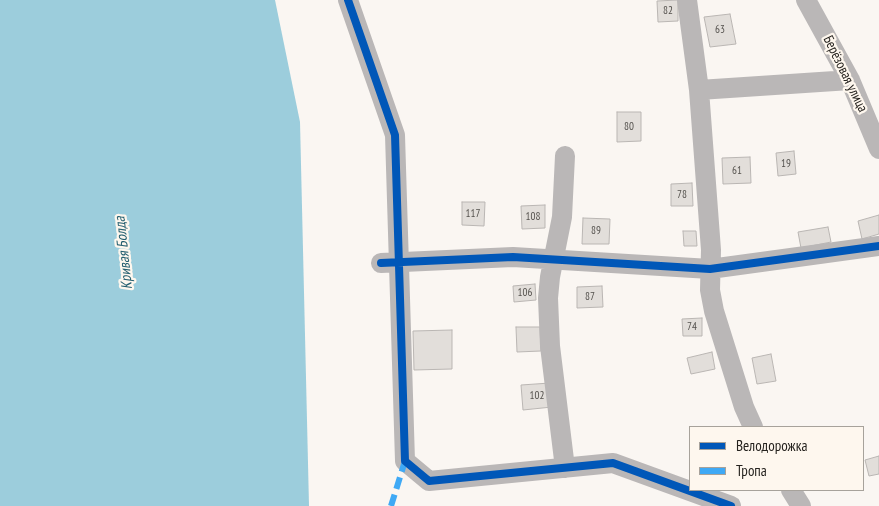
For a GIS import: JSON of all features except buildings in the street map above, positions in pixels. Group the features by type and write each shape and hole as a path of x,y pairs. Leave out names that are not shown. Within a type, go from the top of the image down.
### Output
{"street":[{"path":"348,0 395,135 390,263 405,461 429,481 613,463 689,491"},
{"path":"686,0 700,90 711,250 710,290 714,311 744,407 753,426"},
{"name":"Берёзовая улица","path":"806,0 850,80 878,141"},
{"path":"700,90 850,80"},
{"path":"565,156 562,217 548,298 550,336 566,468"},
{"path":"390,263 514,257 710,269 879,246"},
{"path":"690,491 731,506"},
{"path":"791,491 801,506"}],"water":[{"name":"Кривая Болда","path":"0,0 275,0 300,122 309,506 0,506"}],"marked path":[{"path":"391,506 405,461"}],"cycle path":[{"path":"348,0 395,135 405,461 429,481 613,463 689,491"},
{"path":"381,263 513,257 710,269 879,246"},
{"path":"690,491 731,506"}]}
